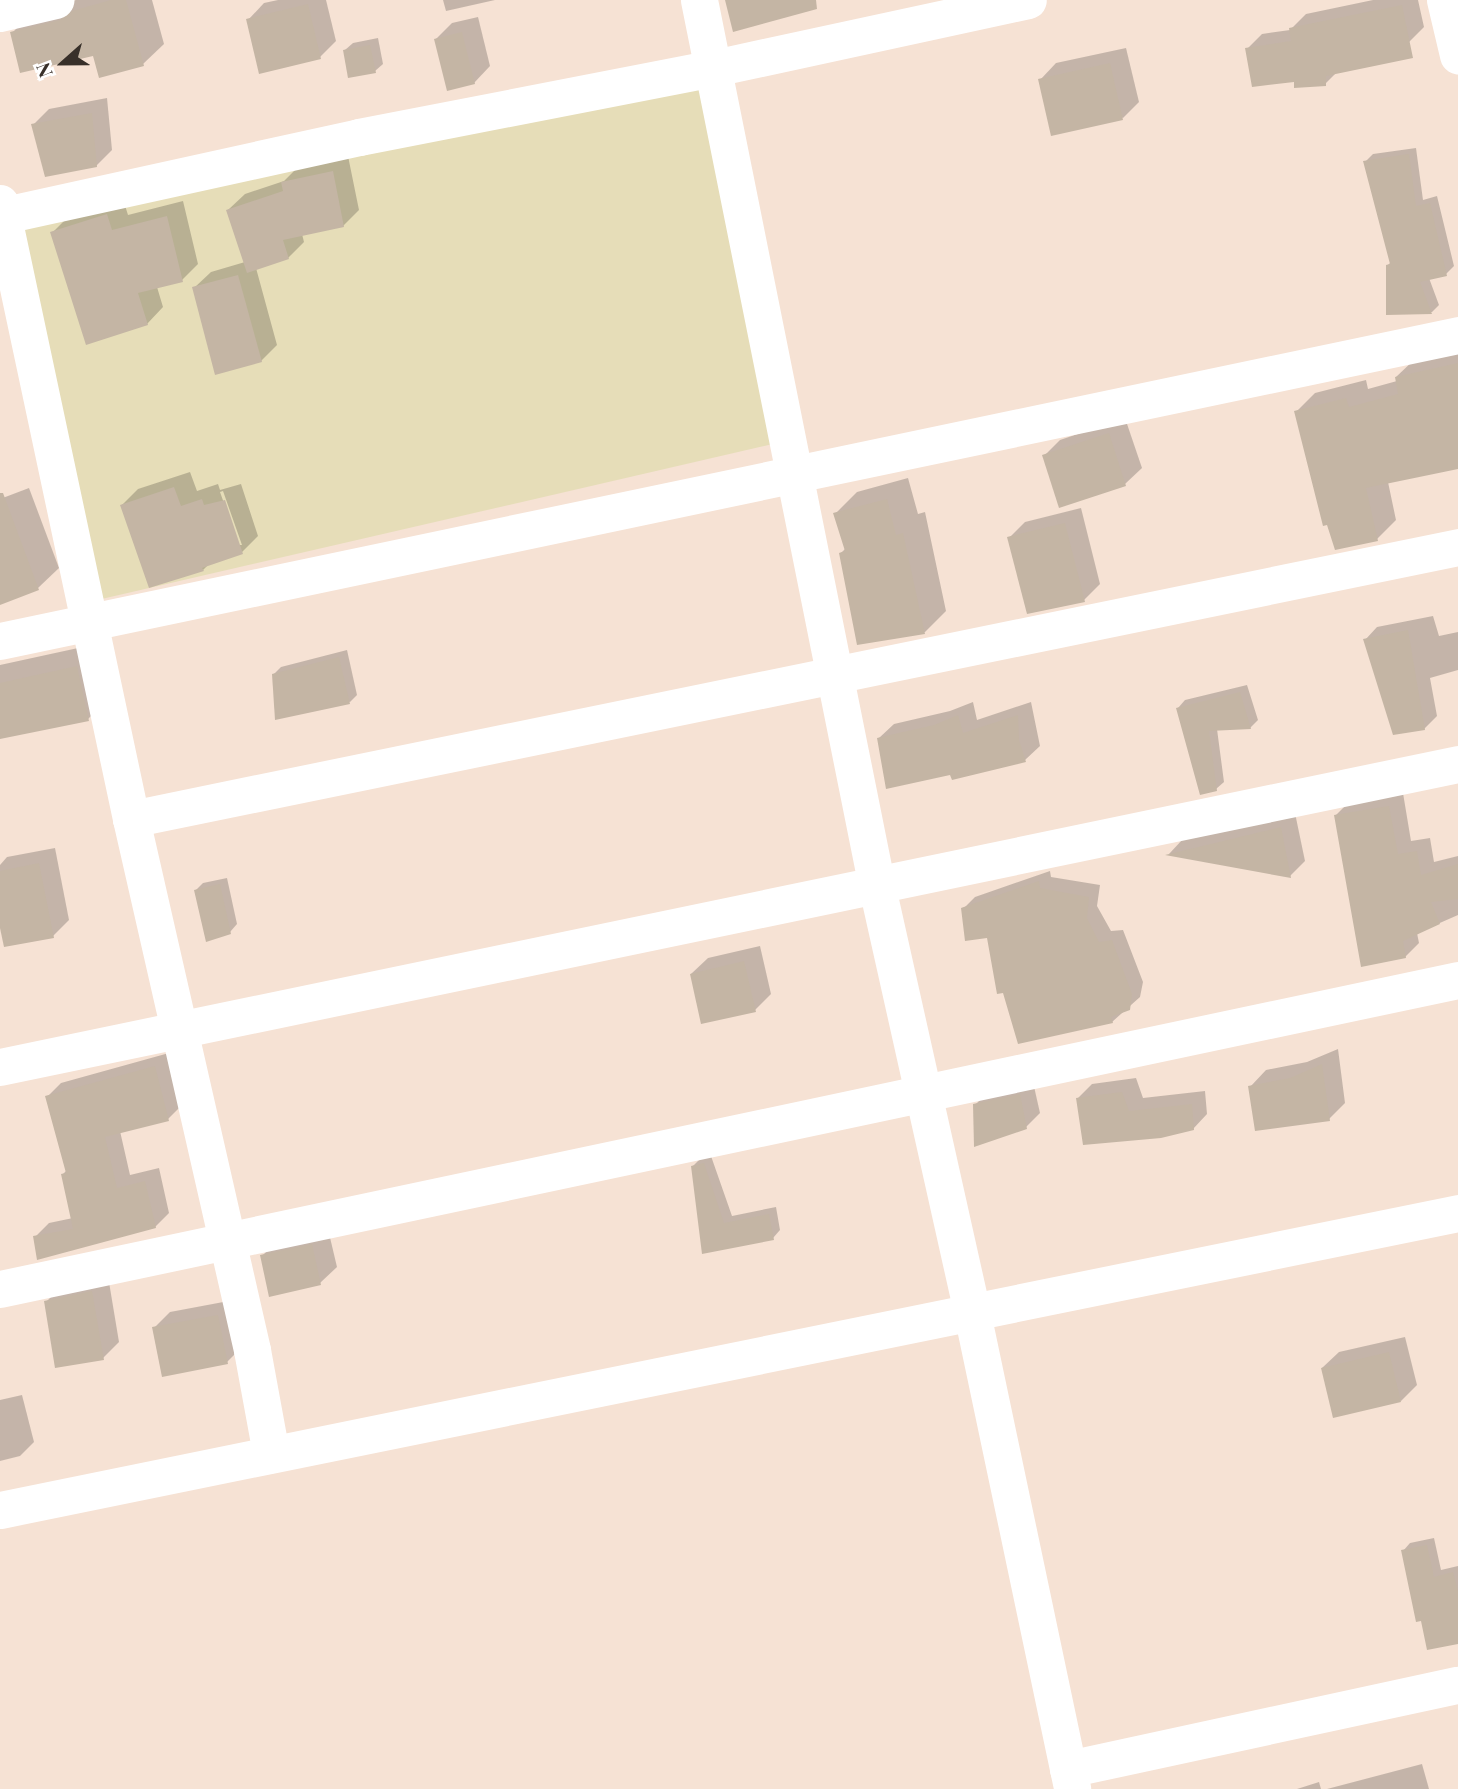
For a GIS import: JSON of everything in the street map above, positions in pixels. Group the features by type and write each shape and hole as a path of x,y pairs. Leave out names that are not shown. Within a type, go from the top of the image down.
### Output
{"street":[{"path":"0,13 55,0"},
{"path":"699,0 877,887 972,1313 1070,1779 1458,1685"},
{"path":"271,1454 1,212 359,137 714,68 1028,0"},
{"path":"1446,0 1457,49"},
{"path":"0,641 1458,335"},
{"path":"131,819 1458,547"},
{"path":"0,1067 877,887 1458,764"},
{"path":"0,1289 923,1091 1458,980"},
{"path":"0,1510 1458,1213"}],"sand":[{"path":"699,79 773,444 93,601 9,226"}],"building":[{"path":"111,0 126,0 144,66 99,78 93,56 20,73 10,32 60,20 72,11"},
{"path":"725,0 816,0 817,9 733,32"},
{"path":"308,4 321,59 259,74 246,19"},
{"path":"1402,5 1413,58 1326,76 1326,86 1294,88 1294,82 1252,87 1245,48 1291,41 1289,28"},
{"path":"462,32 475,84 447,91 434,39"},
{"path":"370,45 376,73 348,78 343,50"},
{"path":"1110,63 1123,120 1051,136 1038,79"},
{"path":"92,113 97,167 45,177 31,124"},
{"path":"1409,154 1416,206 1430,203 1447,276 1420,282 1432,314 1386,315 1386,265 1390,264 1363,161"},
{"path":"333,171 344,227 283,240 289,259 247,273 226,210 283,191 281,182"},
{"path":"107,214 112,230 167,216 183,282 138,293 148,325 86,345 50,232"},
{"path":"238,275 262,362 215,375 192,287"},
{"path":"1458,363 1458,469 1366,488 1378,541 1335,550 1327,525 1323,526 1294,411 1346,398 1349,407 1398,394 1395,377"},
{"path":"1109,433 1126,486 1059,508 1042,455"},
{"path":"174,487 181,506 202,499 204,505 225,500 243,554 202,568 204,571 149,588 120,505"},
{"path":"0,493 3,493 39,590 0,605"},
{"path":"887,499 896,535 903,533 925,634 857,645 839,553 845,551 833,513"},
{"path":"1065,523 1085,602 1027,614 1007,537"},
{"path":"1408,630 1425,730 1393,735 1363,639"},
{"path":"339,657 350,704 275,720 272,674"},
{"path":"77,666 89,721 0,739 0,683"},
{"path":"1240,692 1251,729 1209,731 1217,791 1200,795 1176,708"},
{"path":"958,715 963,733 1018,715 1019,740 1026,762 952,780 950,775 886,789 877,738 934,725"},
{"path":"1389,806 1398,854 1417,851 1421,875 1458,864 1458,899 1431,902 1440,924 1403,941 1406,958 1361,967 1334,815"},
{"path":"1281,827 1291,878 1165,855"},
{"path":"39,863 54,938 4,947 0,928 0,871"},
{"path":"1039,881 1040,888 1089,897 1087,918 1099,942 1112,940 1132,994 1130,1010 1111,1017 1113,1023 1018,1044 1003,993 997,994 987,938 965,941 961,908"},
{"path":"220,884 231,934 206,942 194,890"},
{"path":"744,961 756,1012 701,1024 690,974"},
{"path":"1322,1064 1330,1121 1255,1131 1248,1086 1290,1078"},
{"path":"155,1066 169,1121 105,1137 117,1188 145,1181 156,1228 37,1260 33,1236 73,1229 61,1174 66,1173 45,1096"},
{"path":"1122,1092 1129,1111 1192,1104 1194,1130 1161,1138 1083,1145 1076,1098"},
{"path":"1020,1094 1027,1129 974,1147 973,1104"},
{"path":"704,1163 724,1223 769,1214 774,1240 702,1254 691,1166"},
{"path":"312,1244 321,1285 269,1297 260,1255"},
{"path":"92,1291 104,1360 55,1368 44,1301"},
{"path":"218,1315 228,1364 162,1377 152,1327"},
{"path":"1389,1352 1401,1402 1333,1418 1321,1368"},
{"path":"1427,1545 1434,1577 1453,1572 1458,1591 1458,1644 1427,1650 1421,1621 1416,1622 1401,1550"}]}
